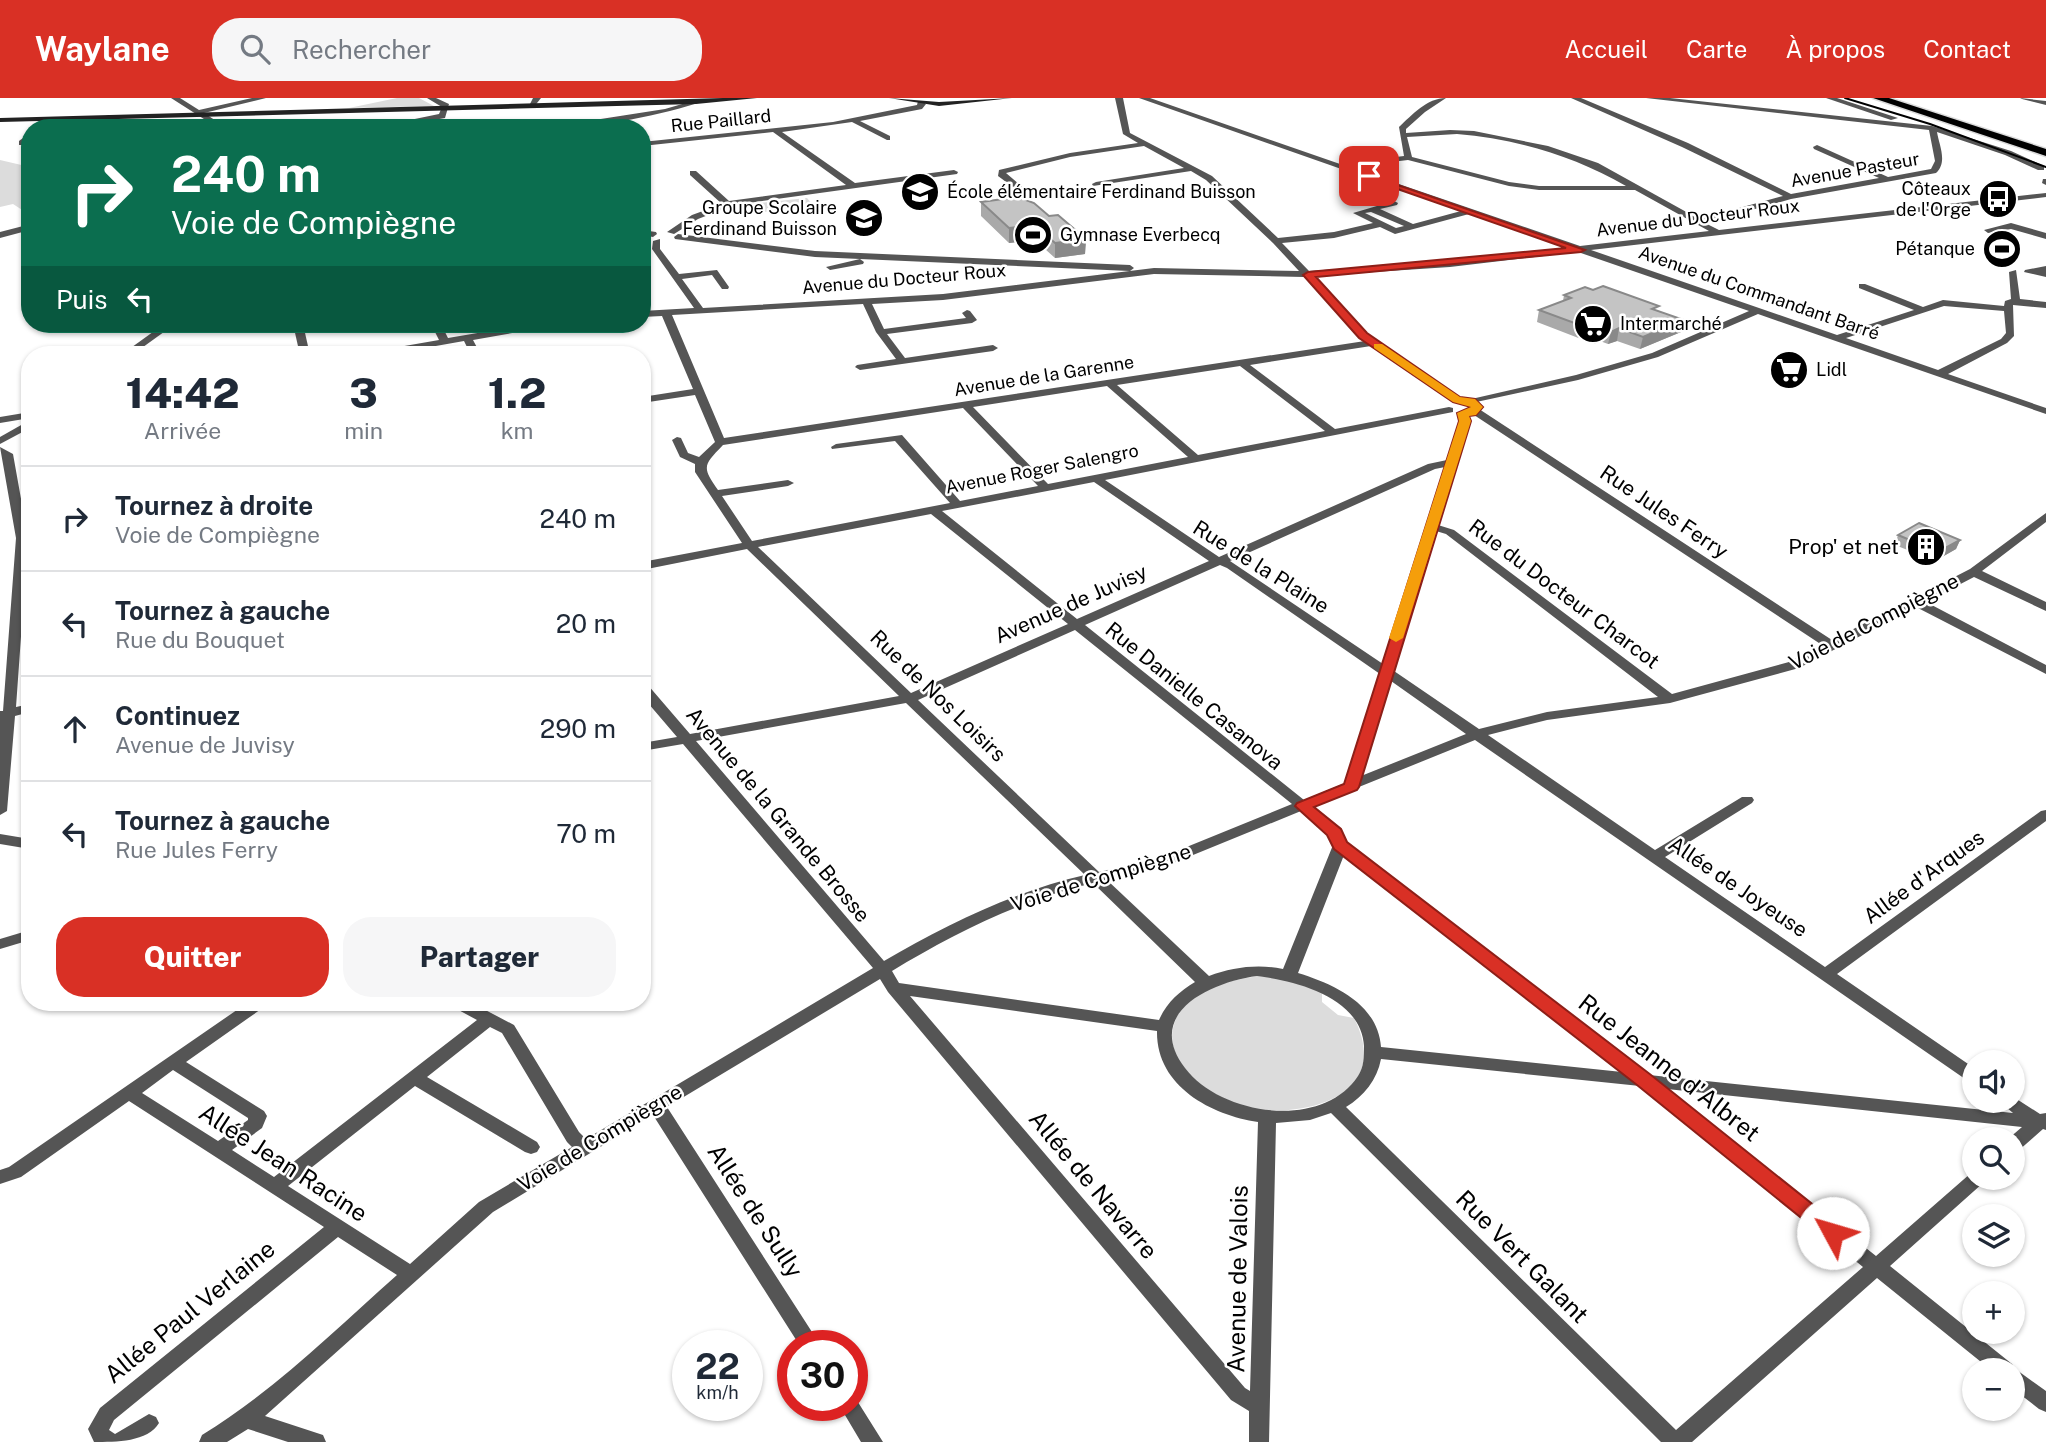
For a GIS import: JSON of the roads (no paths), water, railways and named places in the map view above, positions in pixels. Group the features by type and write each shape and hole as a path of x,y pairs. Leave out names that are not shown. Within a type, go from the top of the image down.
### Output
{"highway":[{"path":"1878,98 2046,153"},
{"path":"1897,98 2046,146"}],"street":[{"path":"175,98 211,119"},
{"path":"202,113 262,98"},
{"path":"431,98 445,108"},
{"path":"36,119 445,108 535,102 696,102 753,98"},
{"path":"893,98 951,104 1008,98"},
{"name":"Avenue du Commandant Barré","path":"1143,98 2046,411"},
{"path":"1408,158 1402,129 1442,98"},
{"path":"1576,98 1685,145 1790,197"},
{"path":"1650,98 1932,128"},
{"path":"1830,98 2008,153 2041,168"},
{"path":"2024,98 2046,103"},
{"path":"1119,101 1127,134 1209,178 1276,241 1363,335 1470,409"},
{"path":"610,119 666,111 696,102"},
{"name":"Rue Paillard","path":"651,143 853,120 919,107 922,104 920,102"},
{"path":"427,119 439,117 445,108"},
{"path":"102,119 109,117"},
{"path":"0,120 21,119"},
{"path":"853,120 887,138"},
{"name":"Avenue Pasteur","path":"1698,222 1790,197 1926,173 1937,168 1939,161 1932,128"},
{"path":"775,131 853,186"},
{"path":"1403,135 1456,132 1485,135 1574,157 1595,165 1717,233"},
{"path":"1024,194 1001,174 1070,155 1144,144"},
{"path":"1817,147 1889,180"},
{"path":"1338,165 1408,158 1509,184 1539,188 1636,188"},
{"path":"1096,184 1191,169"},
{"path":"674,234 695,216 728,205 954,172"},
{"path":"693,173 728,205"},
{"name":"Avenue du Docteur Roux","path":"651,314 943,297 1154,271 1308,275 1581,250 2046,196"},
{"path":"1394,203 1357,212 1395,231 1471,211"},
{"path":"1372,209 1412,226"},
{"path":"1276,241 1334,235 1381,224"},
{"path":"1988,230 2011,226 2046,236"},
{"path":"0,235 21,229"},
{"path":"701,311 656,250 651,239 674,234 785,251 1108,266 1154,271"},
{"path":"830,267 874,257"},
{"path":"676,277 714,272 725,287"},
{"path":"1939,374 2008,338 2012,332 2013,272"},
{"path":"1862,286 1921,309"},
{"path":"867,302 881,332 902,361"},
{"path":"1838,338 1921,309 1951,302 2046,305"},
{"path":"1457,400 1446,403 1449,410 1470,409 1655,355 1757,311"},
{"path":"666,313 720,442 701,461 684,455 677,440"},
{"path":"881,332 972,320 967,313"},
{"path":"138,346 157,333"},
{"path":"440,333 444,342"},
{"path":"421,346 495,333"},
{"path":"467,338 471,346"},
{"name":"Avenue de la Garenne","path":"720,442 1373,343"},
{"path":"860,367 993,348"},
{"path":"1242,363 1334,433"},
{"path":"1109,383 1196,458"},
{"path":"651,399 699,391"},
{"path":"965,406 1046,488"},
{"path":"1351,787 1470,409"},
{"name":"Rue Jules Ferry","path":"1470,409 1832,646"},
{"name":"Avenue Roger Salengro","path":"651,564 1449,410"},
{"path":"0,420 21,416"},
{"path":"1,443 14,426 15,417"},
{"path":"1,443 21,430"},
{"path":"836,447 898,437 957,504"},
{"path":"1,443 8,454 21,532"},
{"name":"Rue de Nos Loisirs","path":"701,461 699,472 749,545 1098,878"},
{"name":"Avenue de Juvisy","path":"651,745 911,698 1432,466 1451,463"},
{"name":"Rue de la Plaine","path":"1095,478 1208,557 1231,565 1477,734"},
{"path":"714,494 788,483"},
{"name":"Rue Danielle Casanova","path":"932,509 1303,806"},
{"name":"Voie de Compiègne","path":"209,1442 246,1419 486,1207 882,969 985,916 1037,895 1166,861 1477,734 1546,716 1670,699 1794,665 1974,572 2046,516"},
{"name":"Rue du Docteur Charcot","path":"1431,526 1450,532 1670,699"},
{"path":"0,811 4,714 21,548"},
{"path":"1974,572 2046,607"},
{"path":"1917,602 2046,670"},
{"name":"Avenue de la Grande Brosse","path":"651,698 882,969 894,988"},
{"name":"Allée de Joyeuse","path":"1477,734 1962,1069"},
{"path":"1655,857 1747,800"},
{"name":"Rue Jeanne d'Albret","path":"1303,806 1335,833 1340,845 1644,1080 1990,1358"},
{"name":"Allée d'Arques","path":"1826,974 2046,814"},
{"path":"0,827 0,845"},
{"path":"0,839 21,842"},
{"path":"1289,975 1340,845"},
{"path":"1098,878 1205,982"},
{"path":"0,944 21,938"},
{"path":"1243,972 1289,975 1322,986 1349,1004 1367,1027 1373,1052 1365,1079 1352,1094 1334,1106 1302,1116 1266,1117 1228,1108 1189,1085 1172,1065 1168,1054 1166,1027 1169,1016 1183,997 1205,982 1243,972"},
{"path":"894,988 1166,1027"},
{"name":"Allée de Navarre","path":"894,988 1238,1394 1260,1407"},
{"path":"0,1177 15,1172 246,1011"},
{"path":"474,1011 508,1029 573,1137 585,1148"},
{"path":"275,1186 489,1019"},
{"path":"1373,1052 2044,1122"},
{"path":"173,1062 258,1116 256,1123 219,1150"},
{"path":"414,1077 531,1147"},
{"name":"Allée Jean Racine","path":"129,1093 411,1274"},
{"name":"Allée de Sully","path":"656,1105 801,1330"},
{"name":"Rue Vert Galant","path":"1334,1106 1676,1442"},
{"path":"2025,1111 2044,1122"},
{"name":"Avenue de Valois","path":"1259,1442 1266,1117"},
{"path":"2025,1136 2044,1122"},
{"path":"1676,1442 1963,1190"},
{"name":"Allée Paul Verlaine","path":"113,1442 103,1439 98,1429 107,1413 337,1227"},
{"path":"2025,1386 2046,1403"},
{"path":"246,1419 316,1442"},
{"path":"859,1421 873,1442"},
{"path":"120,1442 149,1423"}],"tram line":[{"path":"1845,98 1930,124 2046,167"}],"place":[{"name":"École élémentaire Ferdinand Buisson","path":"920,192"},
{"name":"Côteaux de l'Orge","path":"1998,199"},
{"name":"Groupe Scolaire Ferdinand Buisson","path":"864,218"},
{"name":"Gymnase Everbecq","path":"1033,235"},
{"name":"Pétanque","path":"2002,249"},
{"name":"Intermarché","path":"1593,324"},
{"name":"Lidl","path":"1789,370"},
{"name":"Prop' et net","path":"1926,547"}]}
